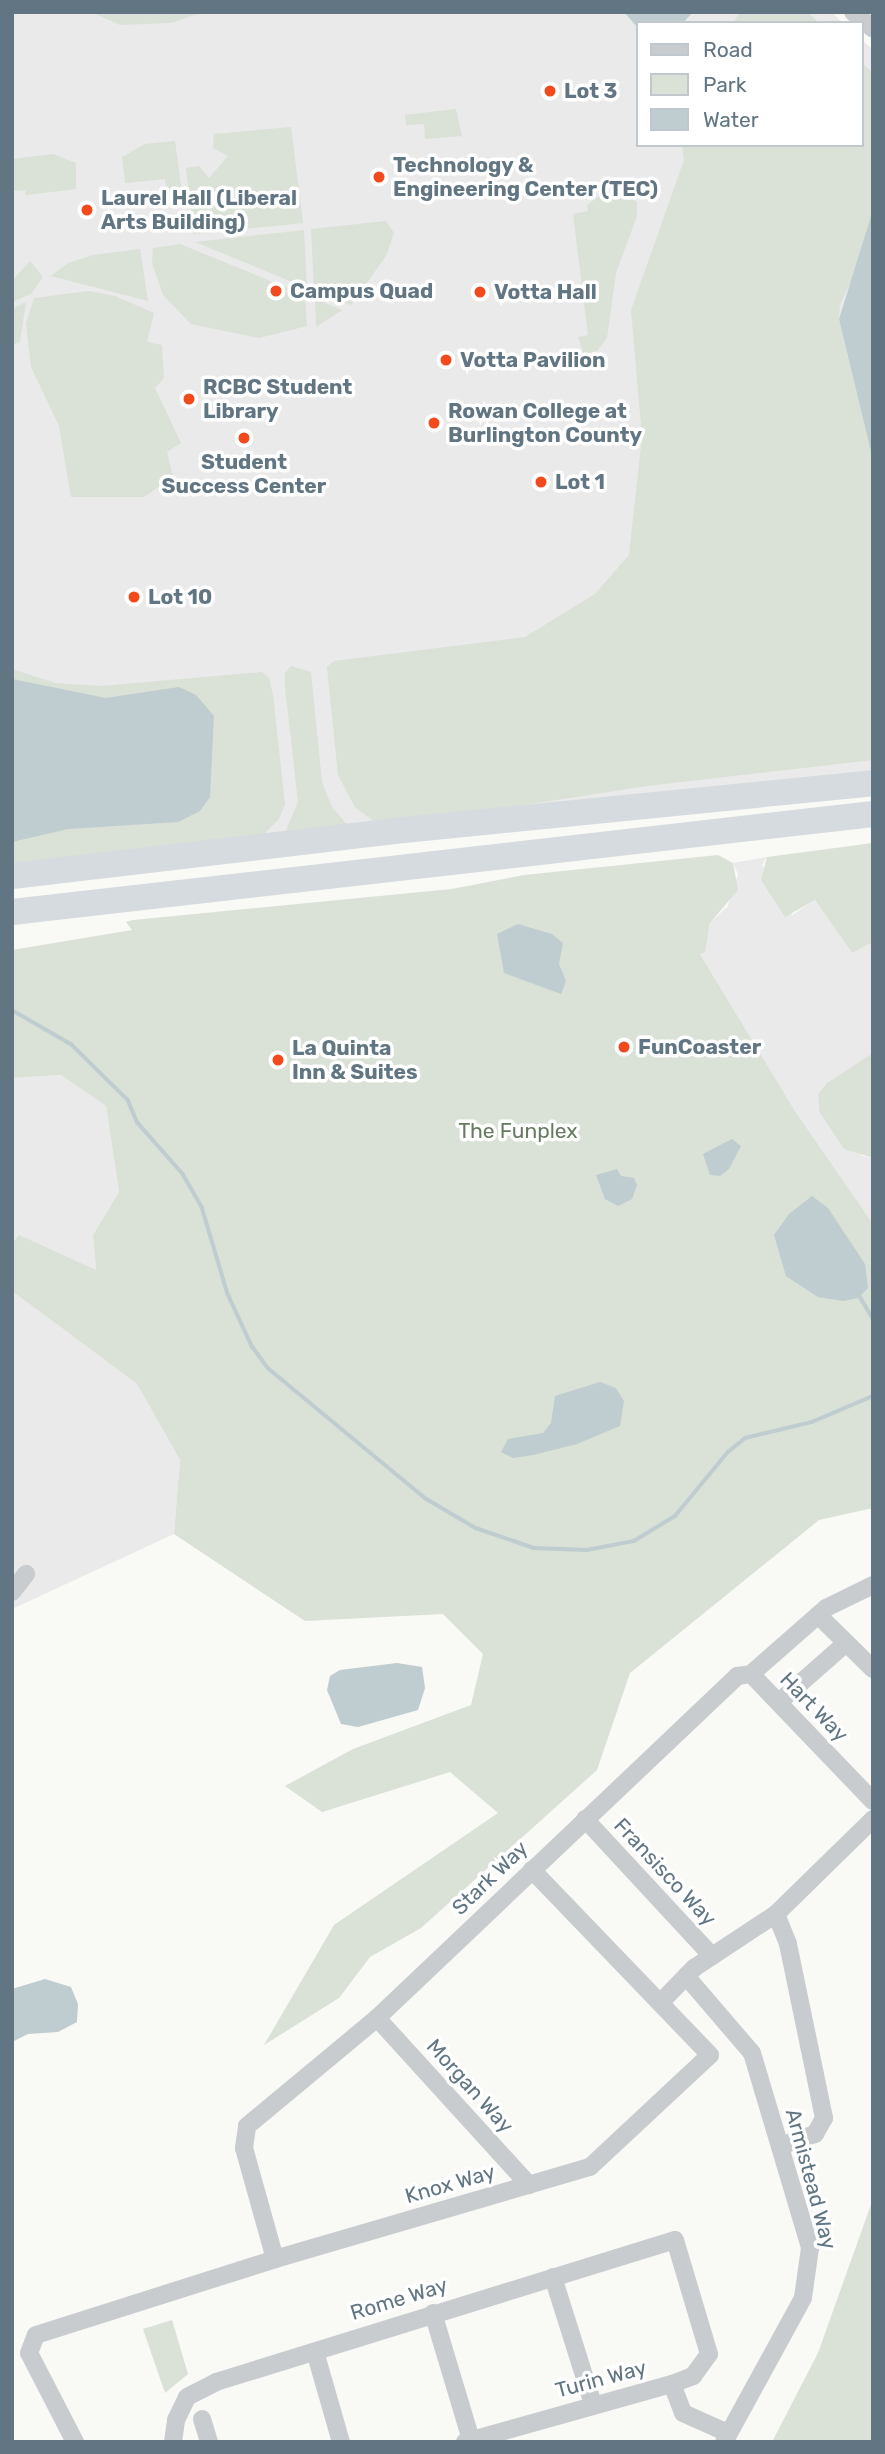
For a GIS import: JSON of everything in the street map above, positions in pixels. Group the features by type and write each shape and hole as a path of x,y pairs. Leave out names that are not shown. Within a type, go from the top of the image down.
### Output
{"highway":[{"path":"12,876 380,832 873,783"},
{"path":"12,912 873,814"}],"street":[{"path":"12,1592 26,1574"},
{"name":"Stark Way","path":"275,2259 244,2148 247,2126 377,2018 737,1676 751,1674 818,1615 873,1585"},
{"path":"818,1615 873,1668"},
{"path":"779,1703 846,1643"},
{"name":"Hart Way","path":"751,1674 873,1801"},
{"name":"Fransisco Way","path":"585,1819 712,1956"},
{"path":"660,2003 686,1976 712,1956 776,1914 873,1819"},
{"name":"Knox Way","path":"75,2442 29,2353 36,2335 275,2259 590,2167 710,2055 532,1870"},
{"path":"776,1914 788,1944 824,2118 816,2134 779,2146"},
{"name":"Armistead Way","path":"686,1976 752,2053 810,2248 810,2272 803,2298 726,2438"},
{"name":"Morgan Way","path":"377,2018 529,2185"},
{"name":"Rome Way","path":"173,2442 176,2420 187,2397 216,2382 316,2355 328,2345 675,2240 709,2354 693,2376 671,2384"},
{"path":"553,2277 593,2404"},
{"path":"433,2313 468,2441"},
{"path":"316,2355 341,2442"},
{"name":"Turin Way","path":"468,2441 671,2384 683,2413 726,2438"},
{"path":"202,2419 209,2442"}],"shaded area":[{"name":"Rowan College at Burlington County","path":"12,12 831,12 841,21 636,21 636,147 864,147 864,42 873,50 873,237 864,272 873,484 873,783 12,878"},
{"path":"767,857 762,865 792,915 815,900 852,953 873,942 873,1053 827,1083 818,1094 819,1111 862,1156 873,1158 873,1224 795,1111 700,954 705,951 710,923 728,906 738,874 733,863"},
{"path":"61,1075 106,1106 119,1192 93,1235 96,1271 19,1236 12,1244 12,1078"},
{"path":"12,1291 137,1384 180,1460 174,1534 12,1609"}],"green space":[{"path":"91,12 203,12 171,23 120,25"},
{"path":"740,12 807,12 817,21 734,21"},
{"path":"864,65 873,73 873,234 840,305 839,319 873,460 873,760 647,786 395,825 372,820 355,807 338,775 327,667 334,661 525,637 595,594 629,555 642,437 631,310 684,160 682,147 864,147"},
{"path":"456,109 462,136 425,139 424,124 406,125 405,115"},
{"path":"291,127 303,223 194,234 186,168 199,166 209,178 228,156 213,148 214,134"},
{"path":"175,141 182,193 167,196 165,179 125,183 122,157 145,144"},
{"path":"53,154 76,163 76,189 26,195 25,190 12,191 12,159"},
{"path":"624,192 637,202 637,216 616,273 607,338 597,351 584,354 578,337 588,335 573,214 588,211 587,205 602,194"},
{"path":"386,221 394,233 386,256 351,305 314,291 311,229"},
{"path":"304,230 307,288 195,242"},
{"path":"180,244 305,295 307,326 259,338 191,324 163,295 152,263 153,248"},
{"path":"140,249 148,301 51,276 68,263 93,255"},
{"path":"30,261 43,277 31,294 12,302 12,281"},
{"path":"89,291 115,296 154,313 147,342 162,345 164,378 155,388 181,443 167,452 173,477 144,497 71,497 59,426 31,367 26,324 34,298"},
{"path":"315,299 342,310 316,327"},
{"path":"26,302 20,342 13,345 12,309"},
{"path":"291,666 311,672 322,782 332,807 350,828 284,835 298,802 285,687 285,673"},
{"path":"12,669 55,683 101,686 262,672 269,678 273,695 285,804 279,819 264,834 12,869"},
{"path":"873,843 873,942 852,953 815,900 785,917 761,880 767,857"},
{"name":"The Funplex","path":"718,855 733,863 738,890 710,923 705,952 700,954 795,1111 873,1224 873,1508 819,1520 630,1673 597,1770 421,1928 370,1957 339,1998 264,2045 334,1925 498,1813 450,1772 322,1812 285,1786 353,1749 471,1705 483,1654 443,1614 305,1621 174,1534 180,1460 137,1384 12,1291 12,1244 19,1235 96,1270 93,1235 119,1192 106,1106 61,1075 12,1078 12,950 132,930 126,922 133,920 452,889 524,875"},
{"path":"873,1053 873,1158 844,1149 819,1111 818,1094 827,1083"},
{"path":"873,2199 873,2442 772,2442 818,2353"},
{"path":"172,2320 188,2374 165,2393 143,2329"}],"water":[{"path":"624,12 693,12 685,21 636,21 636,26"},
{"path":"873,210 873,460 839,319"},
{"path":"12,679 106,698 179,687 196,695 214,716 210,797 200,811 178,822 68,829 12,842"},
{"path":"518,924 552,934 563,943 559,964 566,981 561,994 504,973 497,934"},
{"path":"732,1139 741,1146 729,1169 720,1176 710,1175 703,1154"},
{"path":"617,1169 621,1176 634,1178 637,1185 632,1199 618,1206 605,1199 596,1175"},
{"path":"812,1196 828,1208 865,1264 868,1288 858,1298 843,1301 818,1297 786,1276 774,1235 789,1214"},
{"path":"600,1382 616,1388 624,1401 620,1426 577,1444 533,1455 513,1458 501,1452 508,1439 543,1433 551,1423 555,1396"},
{"path":"397,1663 422,1667 425,1688 418,1710 358,1727 341,1724 327,1690 330,1676 340,1670"},
{"path":"45,1979 71,1987 78,2004 77,2022 58,2032 28,2034 12,2042 12,1989"}],"waterway":[{"path":"12,1010 71,1044 128,1100 138,1123 183,1174 202,1207 228,1294 252,1346 268,1368 425,1498 476,1528 534,1548 587,1550 634,1541 675,1516 728,1452 745,1438 812,1422 873,1396"},
{"path":"859,1295 873,1318"}],"place":[{"name":"Lot 3","path":"550,91"},
{"name":"Technology & Engineering Center (TEC)","path":"379,177"},
{"name":"Laurel Hall (Liberal Arts Building)","path":"87,210"},
{"name":"Campus Quad","path":"276,291"},
{"name":"Votta Hall","path":"480,292"},
{"name":"Votta Pavilion","path":"446,360"},
{"name":"RCBC Student Library","path":"189,399"},
{"name":"Rowan College at Burlington County","path":"434,423"},
{"name":"Student Success Center","path":"244,438"},
{"name":"Lot 1","path":"541,482"},
{"name":"Lot 10","path":"134,597"},
{"name":"FunCoaster","path":"624,1047"},
{"name":"La Quinta Inn & Suites","path":"278,1060"}]}
